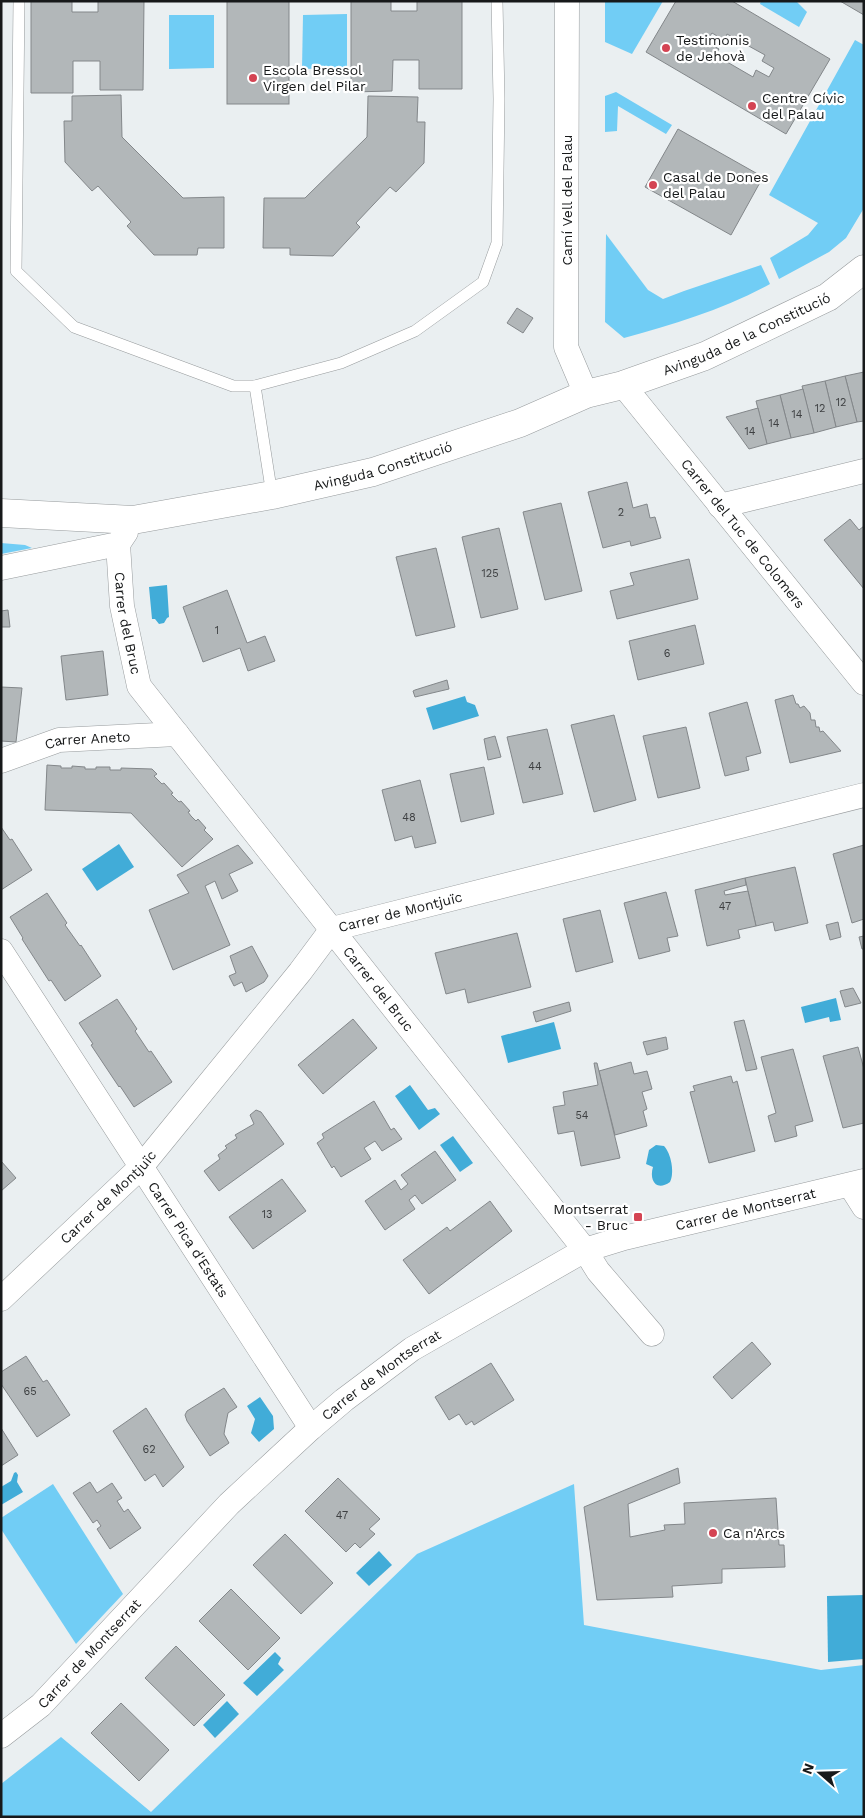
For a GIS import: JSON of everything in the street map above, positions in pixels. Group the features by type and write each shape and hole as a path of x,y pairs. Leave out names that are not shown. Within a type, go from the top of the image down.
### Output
{"street":[{"name":"Camí Vell del Palau","path":"568,1 566,347 586,394"},
{"name":"Avinguda de la Constitució","path":"623,384 705,356 828,297 864,269"},
{"name":"Avinguda Constitució","path":"134,520 272,495 373,472 520,423 586,394 623,384"},
{"name":"Carrer del Tuc de Colomers","path":"623,384 864,683"},
{"path":"720,506 864,471"},
{"path":"1,513 134,520"},
{"path":"1,568 118,544 134,520"},
{"name":"Carrer del Bruc","path":"118,544 122,606 138,686 585,1250 598,1271 652,1334"},
{"name":"Carrer Aneto","path":"1,762 59,740 177,734"},
{"name":"Carrer de Montjuïc","path":"1,1299 141,1167 300,972 332,929 864,795"},
{"name":"Carrer Pica d'Estats","path":"1,951 311,1428"},
{"path":"857,1183 864,1207"},
{"name":"Carrer de Montserrat","path":"1,1736 41,1705 229,1504 344,1400 412,1349 585,1250 624,1238 857,1183"}],"lane":[{"path":"19,1 16,271 74,327 233,386 255,386 341,363 414,330 483,282 497,243 499,99 497,1"},
{"path":"255,386 272,495"}],"shaded area":[{"path":"605,1 663,1 632,54 605,42"},
{"path":"761,1 796,1 807,12 799,27 760,4"},
{"path":"347,14 347,68 302,69 303,15"},
{"path":"169,15 214,15 214,68 169,69"},
{"path":"855,40 864,45 864,208 846,238 829,252 779,279 770,258 808,235 818,223 769,195"},
{"path":"616,92 672,125 666,134 618,106 617,131 605,132 605,96"},
{"path":"606,234 648,290 663,299 761,265 770,284 717,308 624,338 605,322"},
{"path":"1,543 25,545 32,548 1,554"},
{"path":"167,585 169,617 164,623 159,624 155,619 152,619 149,587"},
{"path":"465,696 467,702 475,705 479,716 433,730 426,708"},
{"path":"119,844 134,867 97,891 82,869"},
{"path":"836,998 841,1020 830,1022 829,1017 805,1023 801,1007"},
{"path":"554,1022 561,1049 508,1063 501,1036"},
{"path":"410,1085 428,1110 435,1108 440,1114 419,1130 395,1096"},
{"path":"453,1136 473,1163 460,1172 440,1145"},
{"path":"656,1145 664,1146 670,1158 672,1168 670,1182 661,1186 657,1185 653,1180 653,1167 646,1164 649,1150"},
{"path":"260,1397 273,1416 274,1429 259,1442 251,1433 255,1419 247,1406"},
{"path":"16,1472 18,1475 17,1482 23,1492 1,1505 1,1487 11,1481"},
{"path":"53,1484 123,1594 76,1644 1,1529 1,1518"},
{"path":"574,1484 584,1625 821,1670 864,1665 864,1817 1,1817 1,1784 61,1737 151,1812 417,1554"},
{"path":"379,1551 392,1565 369,1586 356,1573"},
{"path":"864,1595 864,1659 828,1662 827,1596"},
{"path":"275,1652 281,1658 278,1664 284,1670 257,1696 243,1683"},
{"path":"227,1701 239,1714 215,1738 203,1725"}],"building":[{"path":"31,1 72,1 72,12 98,12 98,1 144,1 143,90 100,90 100,61 73,61 73,93 31,93"},
{"path":"227,1 289,1 289,104 227,104"},
{"path":"351,1 391,1 391,11 417,11 417,1 462,1 462,89 419,89 419,60 393,60 392,91 351,92"},
{"path":"676,1 732,1 830,59 786,134 646,52","holes":["712,33 724,40 727,34 765,55 762,61 774,68 769,77 756,70 753,77 715,55 719,49 706,42"]},
{"path":"840,1 864,1 864,15"},
{"path":"121,95 122,137 183,198 224,197 224,248 198,248 197,255 154,255 127,226 131,222 98,186 92,191 65,162 64,121 72,121 72,96"},
{"path":"368,96 418,97 417,122 425,122 424,163 396,192 390,187 356,223 360,227 333,256 290,255 290,248 263,248 264,198 305,198 367,137"},
{"path":"678,129 763,177 731,235 645,187"},
{"path":"517,308 533,318 523,333 507,323"},
{"path":"864,372 864,421 857,422 845,376"},
{"path":"845,376 857,422 836,427 825,381"},
{"path":"825,381 836,427 814,433 802,386"},
{"path":"803,389 814,433 791,438 780,395"},
{"path":"780,395 791,438 767,444 756,401"},
{"path":"758,408 767,444 749,449 726,417"},
{"path":"627,482 633,508 647,504 650,518 655,517 661,538 631,546 630,541 603,548 588,492"},
{"path":"561,503 582,591 545,600 523,512"},
{"path":"850,519 859,530 864,526 864,589 824,540"},
{"path":"499,528 518,609 481,618 462,537"},
{"path":"436,548 455,627 416,636 396,557"},
{"path":"689,559 698,599 617,619 610,591 634,585 630,573"},
{"path":"227,590 247,643 265,636 275,661 248,671 240,648 203,662 183,607"},
{"path":"8,610 10,627 1,627 1,611"},
{"path":"695,625 704,664 638,680 629,641"},
{"path":"103,651 108,695 66,700 61,656"},
{"path":"447,680 449,689 415,697 413,691"},
{"path":"1,687 22,688 16,742 1,741"},
{"path":"793,695 796,704 800,708 804,706 810,713 811,720 815,720 816,727 819,727 820,732 823,731 841,751 790,763 775,700"},
{"path":"747,702 761,753 746,757 749,770 725,776 709,713"},
{"path":"614,715 636,800 594,812 571,725"},
{"path":"686,727 700,788 658,798 643,736"},
{"path":"547,729 563,794 523,803 507,737"},
{"path":"495,736 501,757 488,760 484,739"},
{"path":"47,765 61,766 61,768 72,768 72,766 85,767 85,769 110,767 110,770 121,770 121,768 152,769 157,774 154,776 162,784 164,783 179,802 181,801 196,821 198,819 206,828 204,830 213,839 182,867 131,813 45,810"},
{"path":"484,767 494,814 461,822 450,774"},
{"path":"420,780 436,843 415,848 412,836 395,841 382,790"},
{"path":"1,827 10,840 12,839 32,870 1,890"},
{"path":"238,845 253,863 229,874 238,891 222,899 215,881 205,886 230,945 173,970 149,910 189,893 177,875"},
{"path":"864,845 864,919 852,923 833,854"},
{"path":"795,867 808,923 775,931 773,922 756,926 745,878"},
{"path":"745,878 746,885 724,891 725,895 748,891 756,926 738,930 740,938 707,946 695,890"},
{"path":"666,892 678,936 667,938 670,951 639,959 624,903"},
{"path":"47,893 67,923 65,925 81,945 101,976 65,1001 51,980 49,981 10,917"},
{"path":"600,910 613,962 576,972 563,919"},
{"path":"838,922 841,937 830,940 826,925"},
{"path":"517,933 531,987 468,1003 465,989 446,994 435,953"},
{"path":"864,936 864,949 862,949 859,937"},
{"path":"252,946 268,976 264,982 246,992 242,982 234,986 229,976 236,973 230,956"},
{"path":"853,988 861,1003 845,1007 840,991"},
{"path":"117,999 137,1029 135,1031 172,1082 134,1107 91,1045 93,1044 79,1023"},
{"path":"569,1002 571,1011 536,1022 533,1012"},
{"path":"353,1019 377,1048 323,1094 298,1065"},
{"path":"744,1020 757,1069 746,1071 734,1022"},
{"path":"666,1037 668,1049 647,1055 643,1042"},
{"path":"858,1047 864,1069 864,1123 843,1128 823,1056"},
{"path":"793,1049 813,1121 795,1126 797,1136 775,1142 768,1116 776,1113 761,1057"},
{"path":"631,1062 634,1074 647,1071 652,1089 642,1092 647,1109 643,1111 647,1126 615,1135 599,1071"},
{"path":"594,1063 597,1063 620,1158 581,1166 574,1131 558,1134 553,1107 565,1105 563,1092 598,1085"},
{"path":"731,1076 733,1083 737,1081 755,1151 709,1163 690,1092 695,1091 693,1086"},
{"path":"374,1101 391,1130 394,1128 402,1139 382,1151 375,1141 364,1148 371,1159 341,1177 334,1166 332,1168 317,1143 324,1138 322,1134"},
{"path":"256,1110 261,1112 284,1144 219,1191 204,1171 220,1159 218,1155 227,1148 225,1146 237,1138 235,1135 254,1124 250,1115"},
{"path":"435,1151 456,1180 422,1204 415,1195 409,1200 415,1209 385,1230 365,1201 395,1180 401,1190 408,1184 401,1175"},
{"path":"1,1161 16,1178 1,1191"},
{"path":"282,1179 306,1211 253,1249 229,1217"},
{"path":"490,1201 512,1231 429,1294 403,1260 447,1227 450,1231"},
{"path":"752,1342 771,1364 732,1399 713,1377"},
{"path":"26,1356 43,1382 47,1380 70,1415 37,1437 1,1384 1,1372"},
{"path":"491,1363 514,1400 474,1425 472,1421 466,1425 459,1414 449,1420 435,1397"},
{"path":"224,1388 237,1407 228,1413 224,1434 229,1443 210,1456 185,1415 187,1411"},
{"path":"146,1408 184,1467 163,1487 155,1474 145,1481 113,1431"},
{"path":"1,1428 18,1455 1,1466"},
{"name":"Ca n'Arcs","path":"678,1468 680,1483 628,1504 630,1537 665,1530 664,1525 685,1524 684,1503 776,1498 779,1545 784,1545 785,1567 722,1569 722,1583 672,1586 673,1597 597,1600 584,1507"},
{"path":"338,1478 380,1519 369,1529 375,1534 360,1548 355,1543 346,1552 305,1511"},
{"path":"90,1482 97,1493 112,1483 122,1498 117,1501 124,1512 128,1509 141,1528 110,1549 97,1529 101,1526 97,1520 93,1523 73,1493"},
{"path":"285,1534 333,1583 301,1614 253,1565"},
{"path":"231,1589 280,1638 248,1670 199,1621"},
{"path":"176,1646 225,1695 194,1726 145,1678"},
{"path":"121,1703 169,1750 139,1781 91,1733"}],"place":[{"name":"Testimonis de Jehovà","path":"666,48"},
{"name":"Escola Bressol Virgen del Pilar","path":"253,78"},
{"name":"Centre Cívic del Palau","path":"752,106"},
{"name":"Casal de Dones del Palau","path":"653,185"},
{"name":"Montserrat - Bruc","path":"638,1217"},
{"name":"Ca n'Arcs","path":"713,1533"}]}
